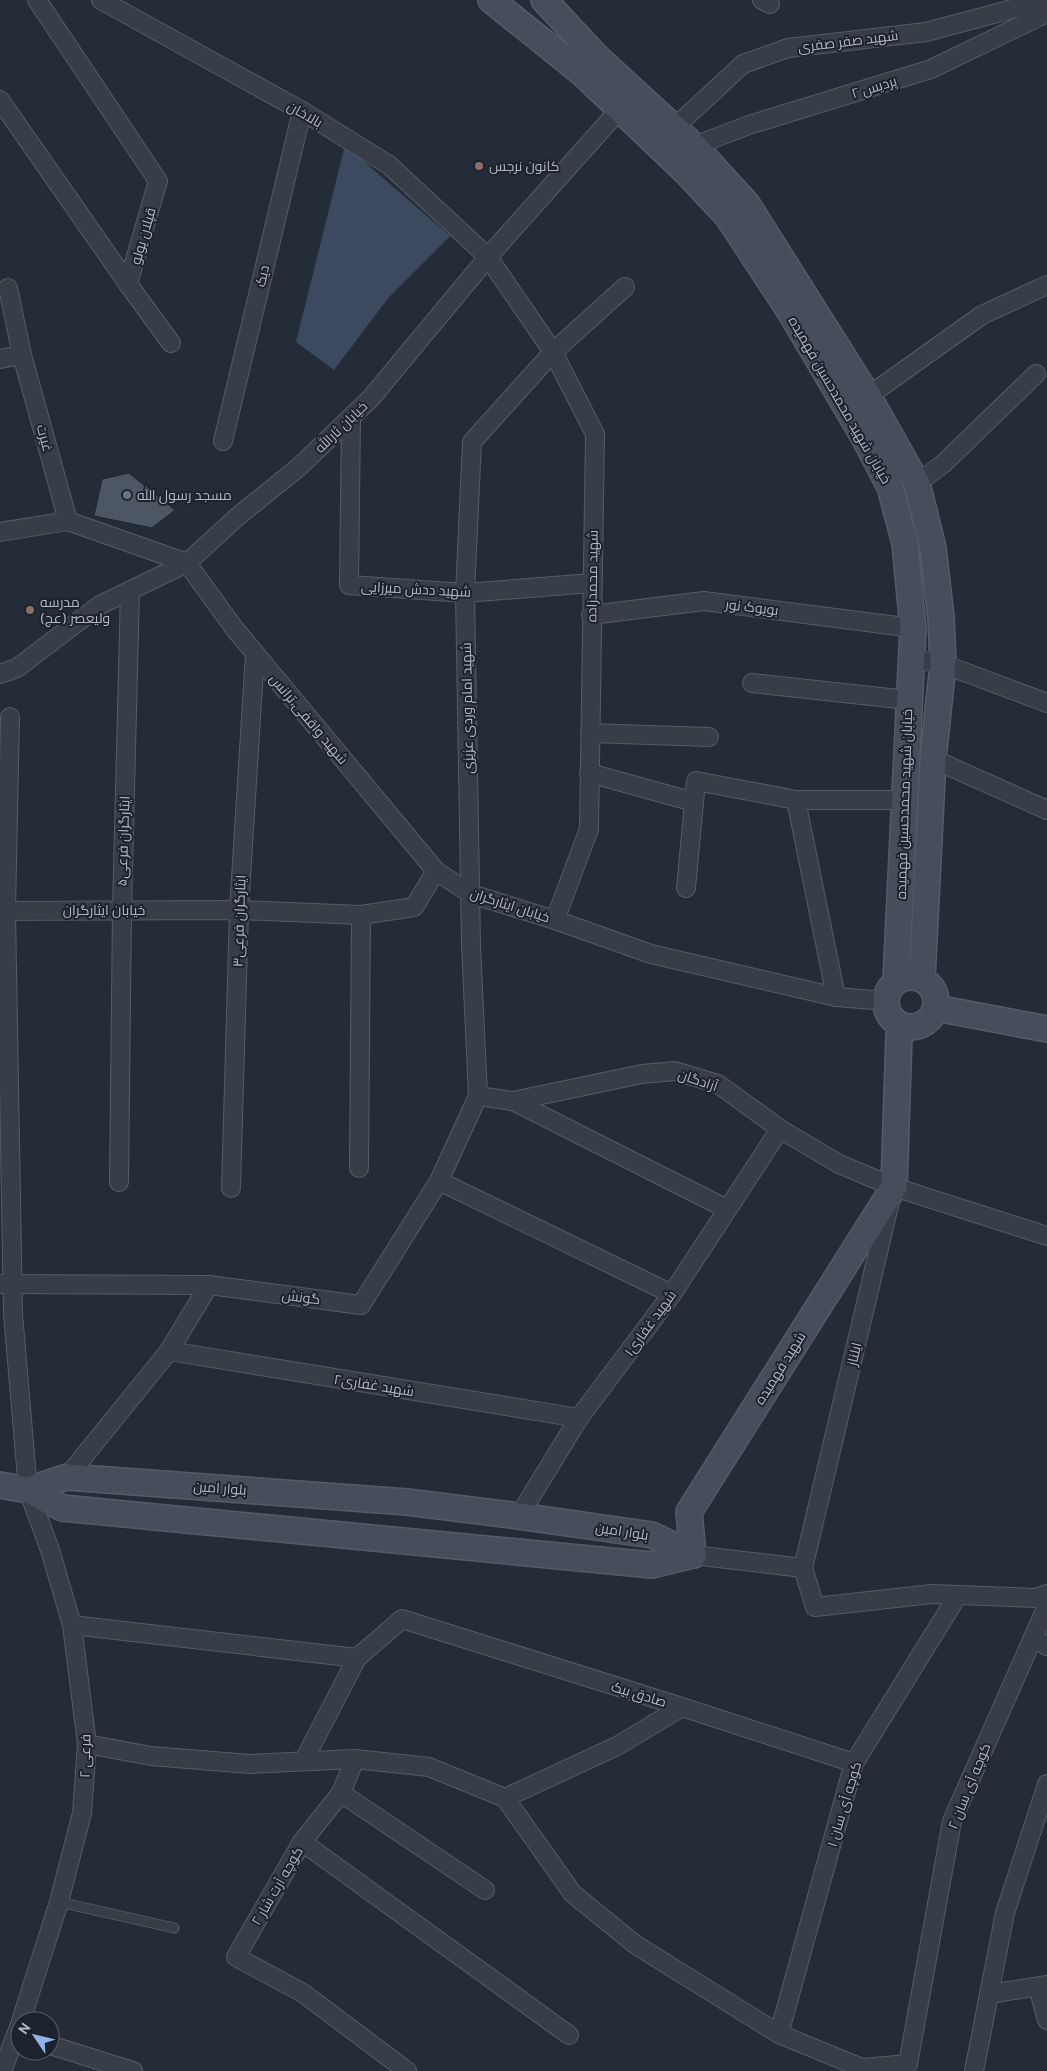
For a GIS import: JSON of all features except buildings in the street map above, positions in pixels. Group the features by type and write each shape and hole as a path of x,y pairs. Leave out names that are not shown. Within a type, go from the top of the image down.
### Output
{"main road":[{"name":"خیابان شهید محمدحسین فهمیده","path":"491,0 582,72 678,164 728,217 789,310 865,439 890,487 905,543 913,628 891,991"},
{"name":"خیابان شهید محمدحسین فهمیده","path":"544,0 596,56 694,146 747,204 863,388 917,483 932,548 942,618 943,664 933,759 922,979"},
{"path":"912,976 922,979 932,988 936,995 936,1008 930,1019 924,1024 907,1027 892,1019 891,991 912,976"},
{"path":"936,1008 1047,1029"},
{"path":"894,1187 899,1036 907,1027"},
{"name":"شهید فهمیده","path":"693,1555 689,1512 894,1187"},
{"name":"بلوار امین","path":"28,1490 68,1477 407,1502 652,1535 693,1555"},
{"path":"0,1484 28,1490 62,1508 652,1565 693,1555"}],"street":[{"name":"قپلان یولو","path":"37,0 158,181 128,284"},
{"name":"بالاخان","path":"102,0 302,111 389,165 488,257"},
{"name":"شهید صفر صفری","path":"674,128 743,64 788,48 926,32 1046,0"},
{"name":"پردیس ۲","path":"694,146 749,125 930,69 1047,13"},
{"name":"قپلان یولو","path":"0,100 128,284"},
{"name":"خیابان ثارالله","path":"0,674 16,668 100,605 187,563 236,518 299,467 371,398 488,257 620,109"},
{"name":"دیک","path":"223,441 302,111"},
{"name":"شهید محمدزاده","path":"488,257 553,352 595,434 589,829 555,920"},
{"path":"128,284 171,344"},
{"path":"874,392 982,315 1047,285"},
{"name":"شهید امام وردی عزیزی","path":"478,1096 471,945 465,594 472,442 553,352 625,287"},
{"name":"غیرت","path":"8,288 22,355 68,521"},
{"path":"0,360 22,355"},
{"path":"917,483 943,464 1043,372"},
{"name":"شهید ددش میرزایی","path":"352,417 349,585 465,594 592,583"},
{"path":"0,532 68,521 187,563"},
{"name":"شهید واقفی،ترانس","path":"187,563 255,654 436,871"},
{"name":"ایثارگران فرعی۵","path":"119,1182 122,910 130,590"},
{"name":"بویوک نور","path":"591,615 704,601 913,628"},
{"name":"ایثارگران فرعی۳","path":"231,1188 239,910 255,654"},
{"path":"912,659 943,664 1047,703"},
{"path":"752,684 908,700"},
{"name":"فرعی ۲","path":"10,717 3,911 6,1284 28,1490 50,1550 72,1625 87,1744 82,1813 59,1902 26,2011"},
{"path":"590,733 708,738"},
{"path":"933,759 1047,810"},
{"path":"589,773 694,802"},
{"path":"686,888 696,780 796,800 904,800"},
{"path":"796,800 836,997"},
{"name":"خیابان ایثارگران","path":"3,911 239,910 361,915 414,907 436,871 471,894 555,920 652,954 836,997 891,991"},
{"path":"359,1168 361,915"},
{"name":"آزادگان","path":"478,1096 513,1101 642,1074 675,1071 718,1084 780,1129 839,1164 894,1187"},
{"name":"گونش","path":"6,1284 209,1285 361,1305 439,1182 478,1096"},
{"path":"513,1101 727,1209"},
{"name":"شهید غفاری۱","path":"519,1516 579,1418 672,1294 780,1129"},
{"path":"439,1182 672,1294"},
{"path":"894,1187 1047,1236"},
{"name":"ایلناز","path":"803,1568 894,1187"},
{"path":"68,1477 169,1351 209,1285"},
{"name":"شهید غفاری۲","path":"169,1351 579,1418"},
{"path":"693,1555 803,1568 815,1607 932,1594 1036,1598 1047,1594"},
{"name":"کوچه آی سان ۱","path":"779,2034 854,1762 958,1595"},
{"name":"کوچه آی سان ۲","path":"779,2034 862,2068 908,2064 952,1821 1040,1642 1047,1606"},
{"name":"صادق بیک","path":"304,1760 357,1658 402,1619 682,1707"},
{"path":"72,1625 357,1658"},
{"path":"682,1707 854,1762"},
{"name":"صادق بیک","path":"505,1798 617,1746 682,1707"},
{"path":"87,1744 151,1756 250,1764 355,1759 429,1767 505,1798 574,1894 636,1945 779,2034"},
{"path":"302,1842 341,1793 355,1759"},
{"path":"974,2071 1005,1913 1047,1784"},
{"path":"341,1793 485,1890"},
{"name":"کوچه آرت شار ۲","path":"407,2071 303,1993 236,1957 302,1842 569,2035"},
{"path":"989,1994 1043,1986 1047,2020"},
{"path":"60,2048 133,2071"},
{"name":"فرعی ۲","path":"2,2071 10,2052"}],"lane":[{"path":"59,1902 174,1928"}],"water":[{"path":"345,145 450,236 389,297 334,370 296,342"}],"place":[{"name":"کانون نرجس","path":"479,166"},
{"name":"مسجد رسول الله","path":"127,495"},
{"name":"مدرسه ولیعصر (عج)","path":"30,610"}]}
